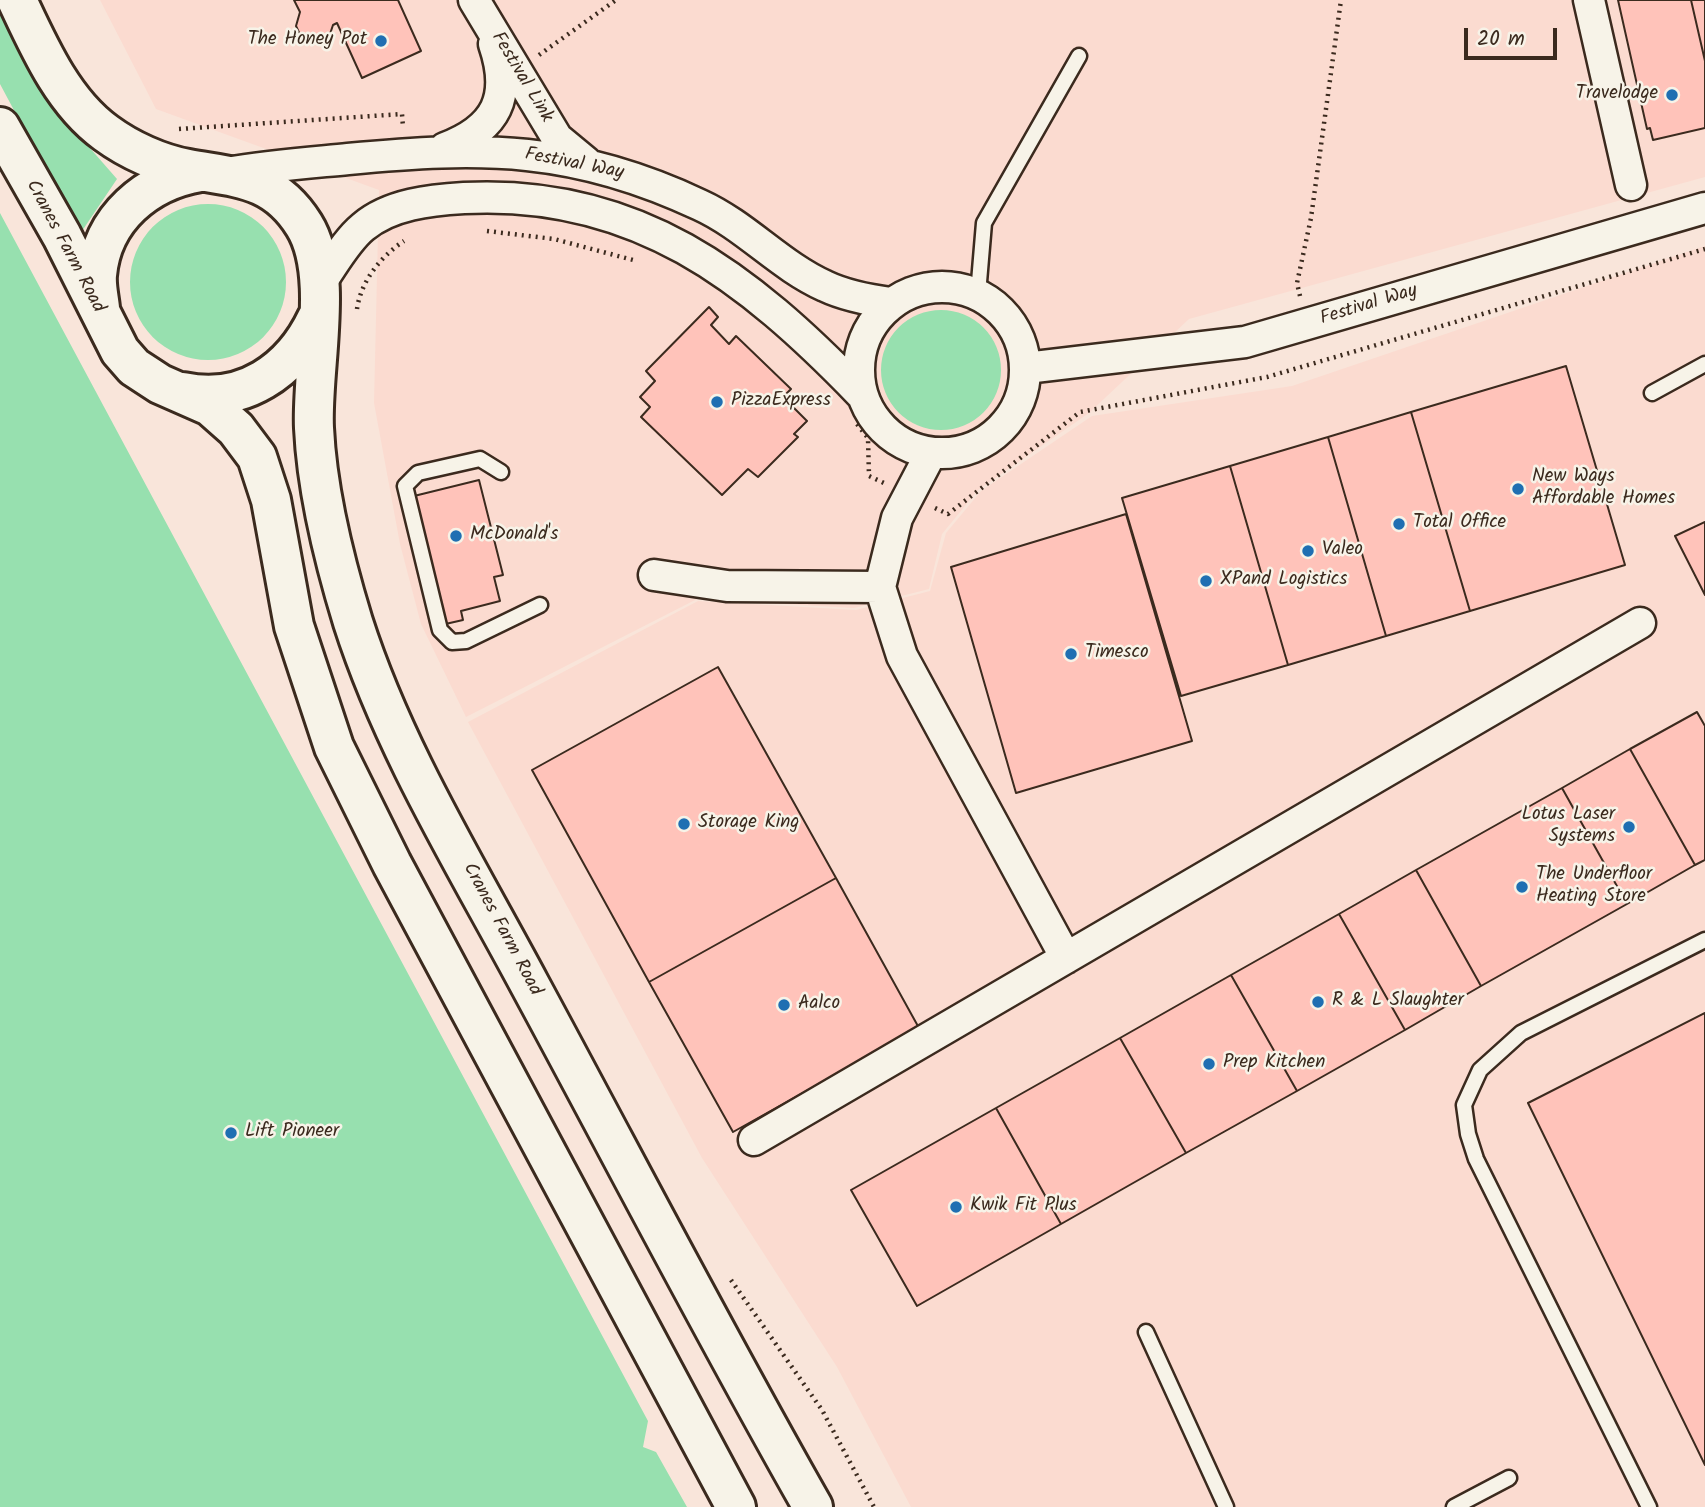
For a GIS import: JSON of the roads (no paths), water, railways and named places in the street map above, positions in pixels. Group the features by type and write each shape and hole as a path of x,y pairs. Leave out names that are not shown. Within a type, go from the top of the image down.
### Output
{"main road":[{"name":"Cranes Farm Road","path":"17,0 61,83 104,132 157,160 184,169 216,172 251,180 279,196 304,225 318,256 332,305 313,386 319,473 337,562 354,623 376,684 425,789 744,1385 813,1507"},
{"name":"Cranes Farm Road","path":"0,127 68,248 107,330 134,367 160,384 200,396 226,394 254,387 284,367 332,305"},
{"name":"Cranes Farm Road","path":"107,330 100,309 97,275 108,235 127,208 153,186 176,176 216,172"},
{"name":"Cranes Farm Road","path":"180,391 210,406 223,416 247,443 262,468 294,626 334,747 391,864 736,1507"}],"street":[{"path":"1589,0 1631,185"},
{"name":"Festival Link","path":"433,151 476,132 488,121 499,103 500,64 478,8"},
{"name":"Festival Link","path":"478,8 527,84 557,138 569,150 593,166"},
{"name":"Festival Way","path":"216,172 433,151 516,153 593,166 630,175 703,206 823,285 855,296 891,303"},
{"path":"332,305 363,228 390,211 446,199 489,197 544,201 589,210 638,226 715,264 775,311 861,394 877,424 902,444 931,453 960,452 987,441 1009,421 1022,396 1026,368 1017,331 1000,310 978,294 944,286 916,290 891,303 867,333 858,363 861,394"},
{"name":"Festival Way","path":"1026,368 1245,342 1705,208"},
{"path":"931,453 897,518 880,587 902,656 1066,958"},
{"path":"654,575 727,586 880,587"},
{"path":"754,1139 1640,623"}],"lane":[{"path":"978,294 985,223 1079,56"},
{"path":"1653,393 1705,364"},
{"path":"501,472 480,459 418,473 405,486 440,630 452,642 466,641 540,604"},
{"path":"1649,1507 1476,1159 1468,1134 1464,1105 1480,1070 1521,1032 1705,940"},
{"path":"1146,1332 1226,1507"},
{"path":"1454,1507 1509,1478"}],"place":[{"name":"The Honey Pot","path":"381,41"},
{"name":"Travelodge","path":"1672,95"},
{"name":"PizzaExpress","path":"717,402"},
{"name":"New Ways Affordable Homes","path":"1518,489"},
{"name":"Total Office","path":"1399,524"},
{"name":"McDonald's","path":"456,536"},
{"name":"Valeo","path":"1308,551"},
{"name":"XPand Logistics","path":"1206,581"},
{"name":"Timesco","path":"1071,654"},
{"name":"Storage King","path":"684,824"},
{"name":"Lotus Laser Systems","path":"1629,827"},
{"name":"The Underfloor Heating Store","path":"1522,887"},
{"name":"R & L Slaughter","path":"1318,1002"},
{"name":"Aalco","path":"784,1005"},
{"name":"Prep Kitchen","path":"1209,1064"},
{"name":"Lift Pioneer","path":"231,1133"},
{"name":"Kwik Fit Plus","path":"956,1207"}]}
